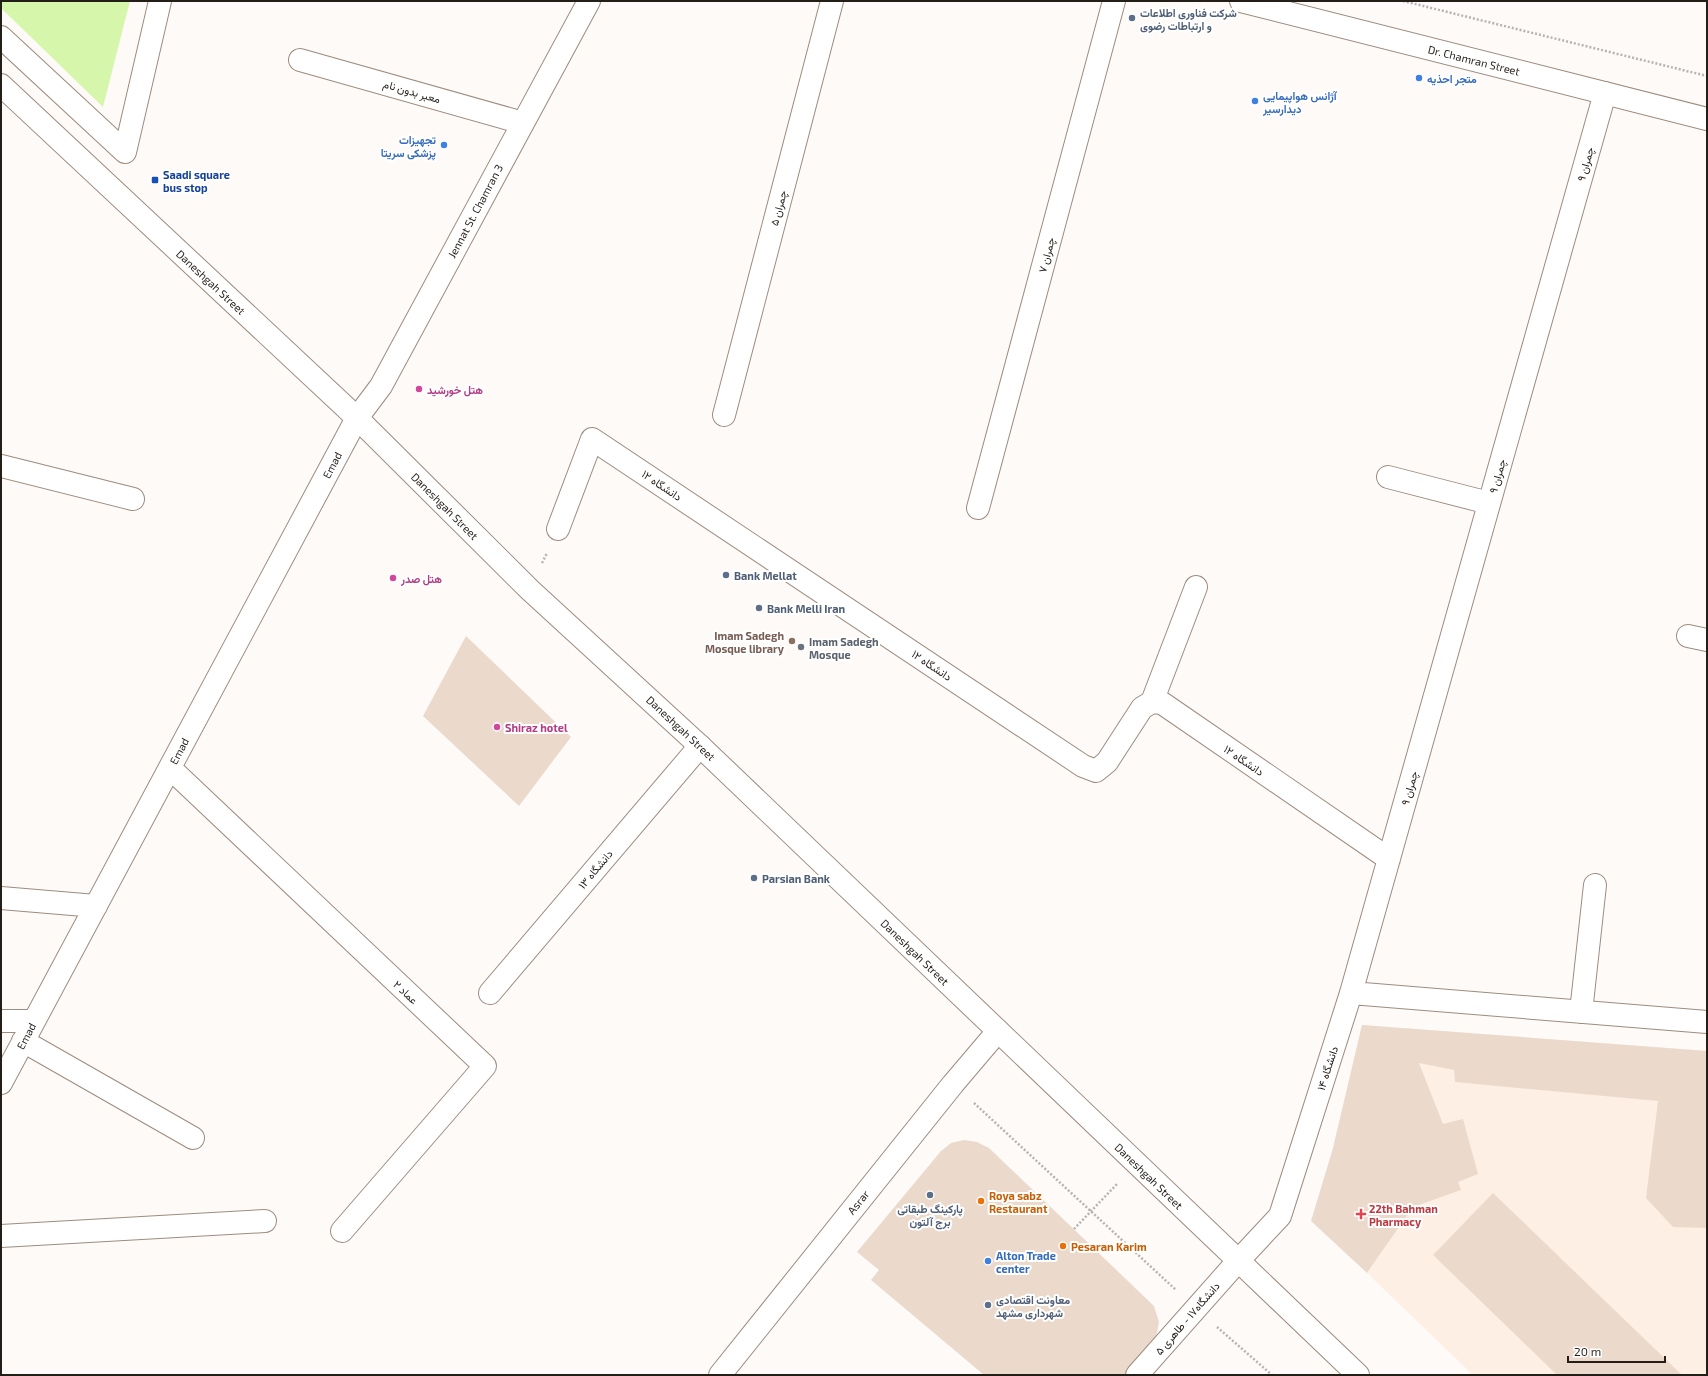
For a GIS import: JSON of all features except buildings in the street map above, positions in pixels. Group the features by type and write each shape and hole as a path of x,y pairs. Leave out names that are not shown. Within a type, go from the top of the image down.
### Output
{"street":[{"path":"1,37 125,152 160,1"},
{"name":"Jennat St. Chamran 3","path":"357,418 381,386 589,1"},
{"name":"چمران ۵","path":"724,415 832,1"},
{"name":"چمران ۷","path":"978,508 1114,1"},
{"name":"Dr. Chamran Street","path":"1241,1 1707,119"},
{"name":"معبر بدون نام","path":"300,60 523,123"},
{"name":"Daneshgah Street","path":"1,85 357,418 530,590 700,746 1358,1375"},
{"name":"چمران ۹","path":"1389,859 1605,93"},
{"name":"Emad","path":"1,1084 357,418"},
{"name":"دانشگاه ۱۲","path":"558,529 592,439 1083,766 1096,770 1107,762 1142,708 1152,702 1162,703 1389,859"},
{"path":"1,466 133,499"},
{"path":"1388,477 1489,503"},
{"path":"1152,702 1196,587"},
{"name":"دانشگاه ۱۳","path":"490,993 700,746"},
{"name":"عماد ۲","path":"170,768 485,1066 342,1231"},
{"name":"دانشگاه ۱۴","path":"1238,1261 1280,1216 1351,993 1389,859"},
{"path":"1582,1012 1595,885"},
{"path":"1,898 96,906"},
{"path":"1351,993 1707,1022"},
{"path":"1,1022 34,1020"},
{"name":"Asrar","path":"720,1375 953,1084 998,1031"},
{"path":"23,1041 193,1138"},
{"path":"1,1236 265,1221"},
{"name":"دانشگاه۱۷ - طاهری ۵","path":"1137,1375 1238,1261"}],"path":[{"path":"1403,1 1707,76"},
{"path":"530,590 558,529"},
{"path":"953,1084 1195,1308 1272,1375"},
{"path":"1074,1229 1136,1164"}],"shaded area":[{"path":"1362,1025 1707,1051 1707,1375 1473,1375 1367,1273 1413,1207 1333,1148"}],"green space":[{"path":"1,1 130,1 103,107 1,8"}],"place":[{"name":"شرکت فناوری اطلاعات و ارتباطات رضوی","path":"1132,18"},
{"name":"متجر احذيه","path":"1419,78"},
{"name":"آژانس هواپیمایی دیدارسیر","path":"1255,101"},
{"name":"تجهیزات پزشکی سریتا","path":"444,145"},
{"name":"Saadi square bus stop","path":"155,180"},
{"name":"هتل خورشید","path":"419,389"},
{"name":"Bank Mellat","path":"726,575"},
{"name":"هتل صدر","path":"393,578"},
{"name":"Bank Melli Iran","path":"759,608"},
{"name":"Imam Sadegh Mosque library","path":"792,641"},
{"name":"Imam Sadegh Mosque","path":"801,647"},
{"name":"Shiraz hotel","path":"497,727"},
{"name":"Parsian Bank","path":"754,878"},
{"name":"پارکینگ طبقاتی برج آلتون","path":"930,1195"},
{"name":"Roya sabz Restaurant","path":"981,1201"},
{"name":"22th Bahman Pharmacy","path":"1361,1214"},
{"name":"Pesaran Karim","path":"1063,1246"},
{"name":"Alton Trade center","path":"988,1261"},
{"name":"معاونت اقتصادی شهرداری مشهد","path":"988,1305"}]}
